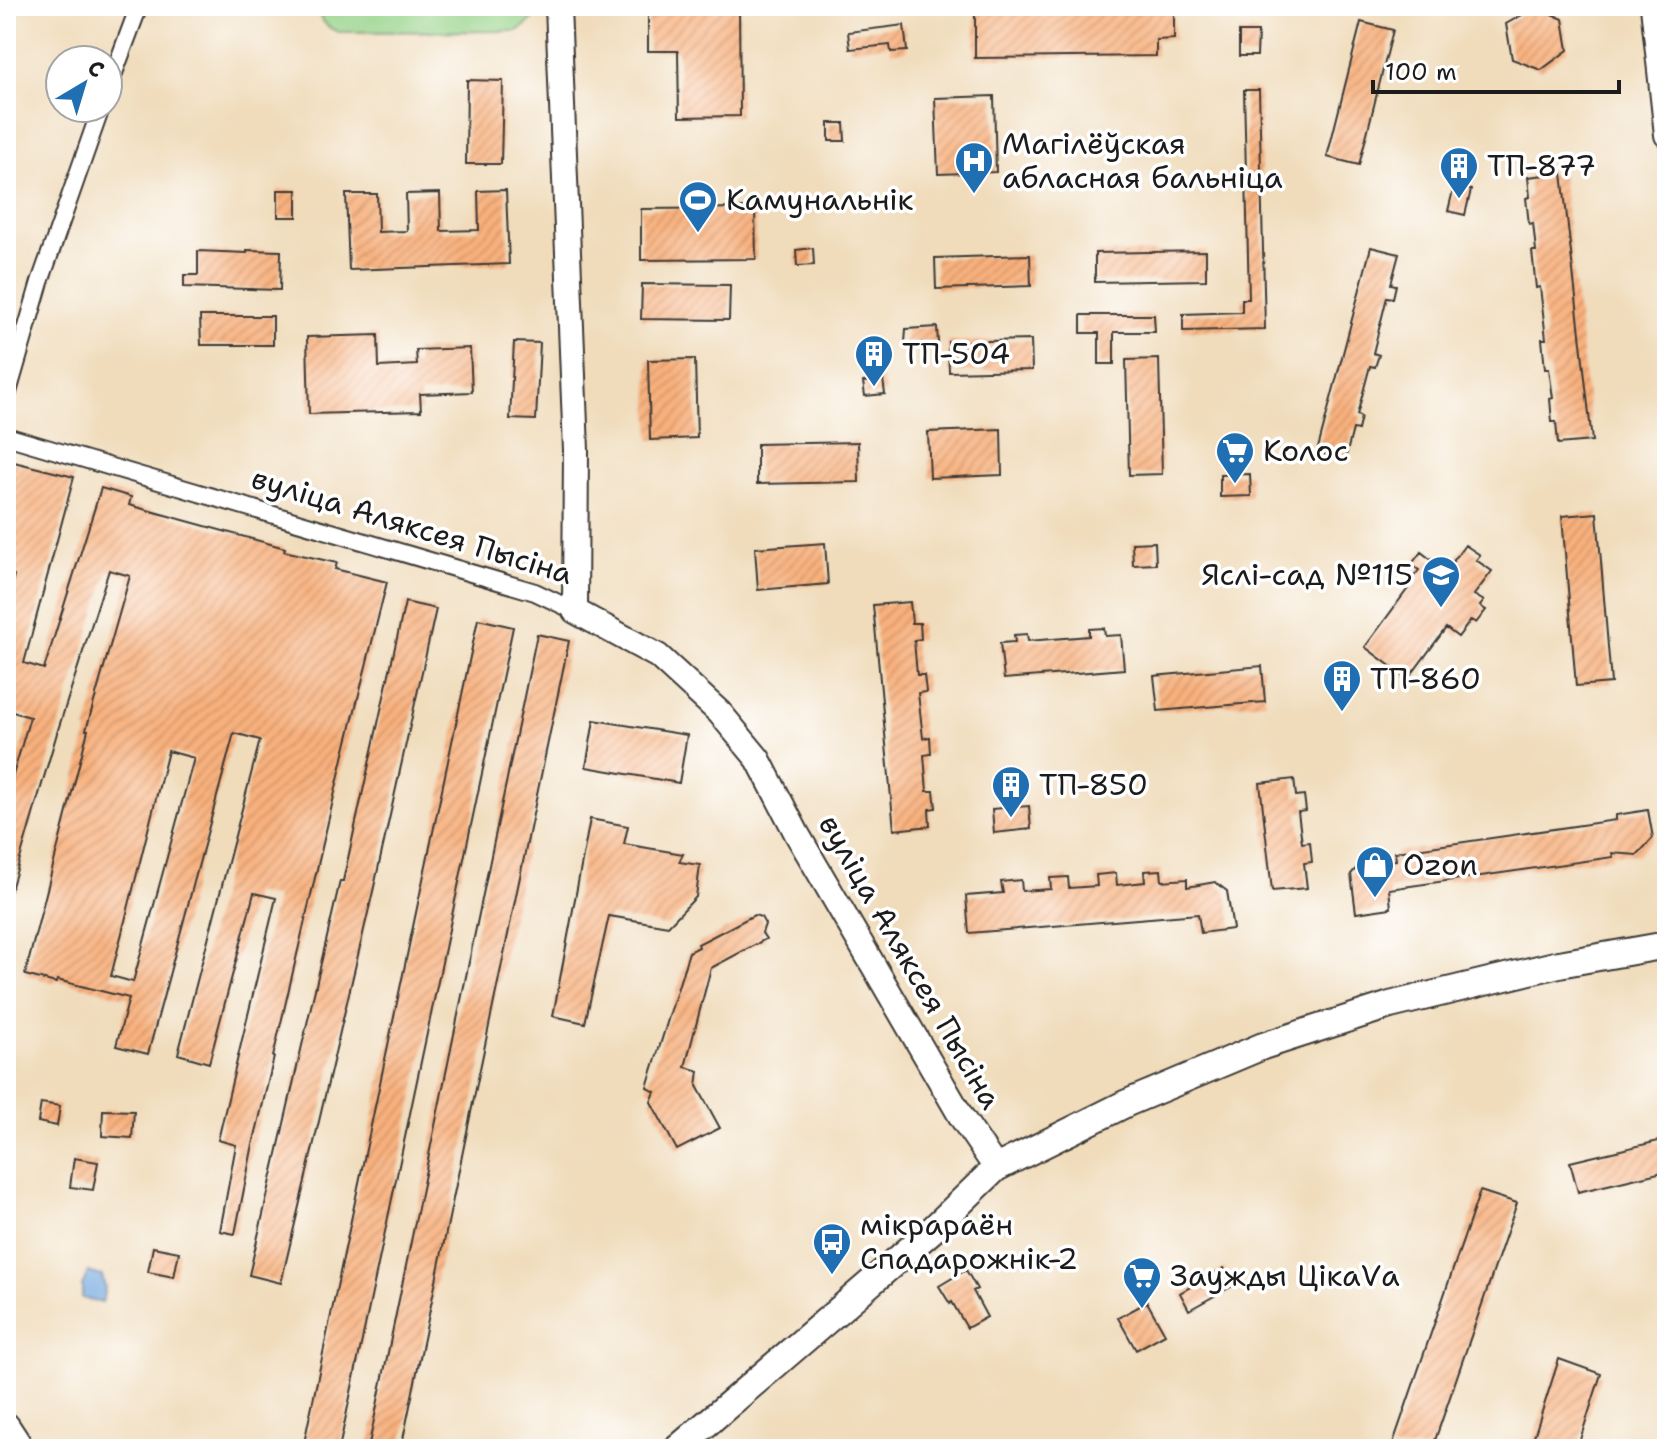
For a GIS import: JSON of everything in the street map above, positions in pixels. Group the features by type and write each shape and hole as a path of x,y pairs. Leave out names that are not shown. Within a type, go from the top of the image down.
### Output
{"main road":[{"path":"558,6 576,450 575,611"},
{"path":"1653,6 1667,135"},
{"name":"вуліца Аляксея Пысіна","path":"575,611 658,656 720,713 758,759 797,834 954,1105 996,1168"},
{"path":"677,1449 931,1231 996,1168 1127,1103 1263,1046 1390,1005 1559,964 1667,945"},
{"path":"6,1426 21,1449"}],"street":[{"path":"124,46 139,6"},
{"path":"6,399 40,282 95,124"},
{"name":"вуліца Аляксея Пысіна","path":"6,436 535,592 575,611"}],"green space":[{"path":"316,6 537,6 530,21 516,31 339,32 324,22"}],"water":[{"path":"88,1272 102,1276 105,1287 102,1303 82,1298 82,1286"}],"building":[{"path":"648,6 739,6 740,116 679,117 678,51 648,51"},
{"path":"975,6 1174,6 1174,39 1156,40 1156,56 975,58"},
{"path":"1536,7 1563,19 1568,50 1541,70 1512,59 1506,24"},
{"path":"1361,22 1393,30 1359,165 1327,157"},
{"path":"904,25 907,51 891,52 890,45 850,49 848,32"},
{"path":"1239,32 1258,32 1257,56 1239,56"},
{"path":"467,80 503,81 501,164 466,164"},
{"path":"1244,90 1259,90 1265,329 1183,331 1183,314 1242,312 1242,299 1249,299"},
{"path":"994,96 996,172 938,174 935,98"},
{"path":"829,123 844,123 845,141 829,141"},
{"path":"1562,173 1592,441 1558,444 1556,422 1552,422 1549,369 1545,369 1542,339 1546,339 1540,287 1536,288 1533,223 1529,224 1526,198 1530,197 1528,177"},
{"name":"ТП-877","path":"1454,186 1471,190 1465,215 1448,211"},
{"path":"278,190 297,190 297,217 278,217"},
{"path":"506,190 509,264 349,270 346,194 377,194 378,232 407,231 406,194 440,193 441,231 479,230 478,191"},
{"name":"Камунальнік","path":"755,208 756,259 641,260 641,209"},
{"path":"1371,247 1399,254 1391,284 1396,285 1393,298 1387,297 1373,353 1379,355 1375,367 1370,366 1357,415 1361,417 1358,430 1353,429 1345,460 1317,452"},
{"path":"813,248 814,265 797,266 796,250"},
{"path":"247,250 281,251 280,290 184,287 184,275 198,275 198,251 247,253"},
{"path":"1206,251 1206,280 1095,282 1095,253"},
{"path":"1030,255 1031,286 936,289 935,258"},
{"path":"642,284 730,285 729,320 641,319"},
{"path":"1081,315 1154,315 1155,332 1114,332 1114,364 1099,364 1099,333 1081,333"},
{"path":"200,316 273,316 273,345 201,345"},
{"path":"937,327 938,343 905,343 906,329"},
{"path":"378,335 379,367 417,365 416,350 470,348 472,392 420,394 421,411 309,414 307,337"},
{"path":"1031,340 1032,370 949,372 948,342"},
{"path":"514,342 540,343 536,420 510,419"},
{"path":"695,359 697,438 650,440 648,360"},
{"path":"1159,359 1162,474 1129,475 1126,360"},
{"name":"ТП-504","path":"883,379 885,394 865,396 863,382"},
{"path":"1001,429 1002,475 930,478 928,432"},
{"path":"858,442 859,482 757,484 757,444"},
{"path":"6,460 74,477 24,663 44,669 101,488 131,497 129,505 285,548 284,551 337,563 335,569 387,582 273,1057 235,1234 220,1231 236,1145 218,1140 276,898 254,893 209,1063 178,1054 260,740 234,733 148,1054 116,1046 129,998 25,975 86,730 130,576 109,570 10,893 6,892 6,799 30,717 6,710 6,605 14,575 6,574","holes":["168,751 194,758 133,982 111,976"]},
{"name":"Колос","path":"1250,474 1251,496 1220,497 1220,475"},
{"path":"1597,513 1611,683 1576,686 1562,516"},
{"path":"1155,542 1156,564 1133,565 1132,543"},
{"path":"825,543 828,584 758,590 755,548"},
{"path":"1465,545 1480,555 1476,560 1492,571 1474,595 1484,601 1480,606 1486,610 1476,623 1471,620 1458,637 1446,628 1408,679 1365,647 1409,587 1407,585 1419,570 1411,565 1421,552 1446,571"},
{"path":"405,602 436,609 281,1283 249,1275 340,881 343,881"},
{"path":"910,602 912,623 920,623 921,639 914,640 917,675 924,675 926,692 918,693 923,738 930,737 931,754 924,755 927,791 934,791 936,808 929,809 930,826 894,830 873,605"},
{"path":"478,619 513,627 339,1449 331,1449 304,1443"},
{"path":"1104,628 1105,636 1121,635 1124,669 1004,679 1000,643 1015,642 1014,635 1027,634 1028,641 1089,636 1089,629"},
{"path":"537,634 569,641 401,1449 368,1449"},
{"path":"1262,666 1265,702 1158,711 1154,676"},
{"path":"594,720 687,735 679,783 586,767"},
{"path":"1294,779 1296,796 1304,795 1306,811 1298,812 1302,843 1310,842 1312,862 1304,863 1307,888 1272,891 1260,783"},
{"name":"ТП-850","path":"1029,806 1031,829 994,833 992,809"},
{"path":"1648,810 1653,838 1637,855 1612,853 1613,857 1389,889 1391,908 1356,913 1351,874 1362,862 1396,860 1395,852 1616,820 1616,815"},
{"path":"590,819 628,826 624,844 683,854 679,862 700,865 696,897 668,926 609,916 585,1023 553,1016"},
{"path":"1161,870 1162,881 1187,879 1187,887 1215,882 1227,891 1233,929 1201,933 1198,914 969,933 966,896 1003,893 1001,882 1021,880 1022,891 1051,889 1050,878 1068,877 1069,888 1097,886 1096,875 1116,873 1117,885 1145,882 1144,871"},
{"path":"754,915 761,917 765,924 762,933 766,939 711,968 685,1067 699,1071 697,1086 720,1128 677,1150 651,1102 655,1092 647,1087 689,952 699,947 698,944"},
{"path":"41,1103 60,1106 57,1126 38,1122"},
{"path":"103,1110 134,1111 132,1138 102,1136"},
{"path":"1667,1139 1667,1171 1578,1192 1570,1162"},
{"path":"74,1158 98,1162 93,1190 70,1187"},
{"path":"1480,1191 1517,1203 1432,1449 1391,1449"},
{"path":"153,1247 179,1252 174,1277 148,1272"},
{"path":"1224,1268 1234,1285 1189,1310 1180,1293"},
{"path":"966,1270 987,1317 967,1328 939,1286"},
{"path":"1147,1302 1165,1334 1136,1350 1118,1318"},
{"path":"1559,1359 1601,1374 1577,1449 1530,1449"}],"place":[{"name":"Магілёўская абласная бальніца","path":"974,195"},
{"name":"ТП-877","path":"1459,200"},
{"name":"Камунальнік","path":"698,234"},
{"name":"ТП-504","path":"874,388"},
{"name":"Колос","path":"1235,485"},
{"name":"Яслі-сад №115","path":"1441,609"},
{"name":"ТП-860","path":"1342,713"},
{"name":"ТП-850","path":"1011,819"},
{"name":"Ozon","path":"1375,899"},
{"name":"мікрараён Спадарожнік-2","path":"832,1276"},
{"name":"Заужды ЦікаVа","path":"1142,1310"}]}
